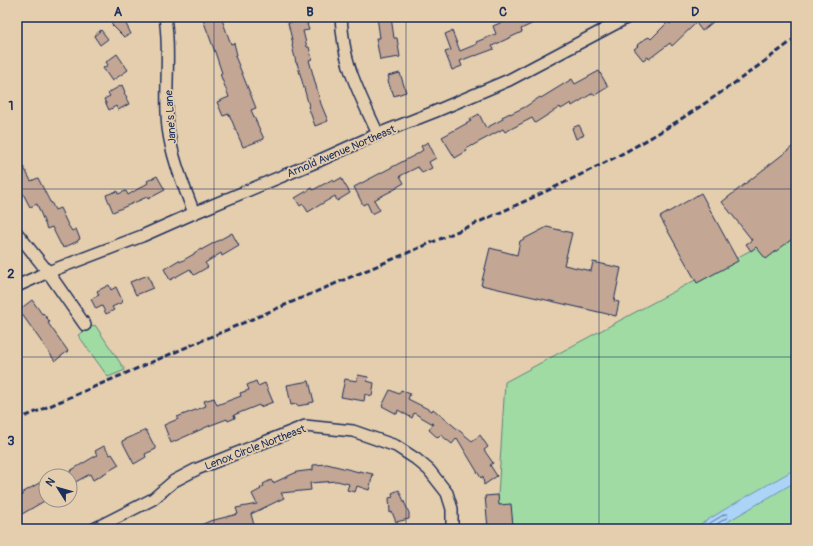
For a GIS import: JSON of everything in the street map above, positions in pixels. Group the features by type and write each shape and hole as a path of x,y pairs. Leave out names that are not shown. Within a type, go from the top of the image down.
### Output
{"street":[{"name":"Jane's Lane","path":"165,17 168,58 167,107 171,145 176,165 194,212"},
{"path":"341,17 349,66 378,134"},
{"name":"Arnold Avenue Northeast","path":"17,286 48,272 142,236 194,212 509,80 611,21 628,17"},
{"path":"17,233 48,272 85,325"},
{"name":"Lenox Circle Northeast","path":"94,529 153,499 174,481 197,469 305,426 353,431 396,446 416,459 429,470 447,493 452,509 452,529"}],"green space":[{"path":"796,226 796,529 496,529 505,382"},
{"path":"95,325 125,370 108,377 78,335"}],"water":[{"path":"796,467 796,482 717,529 693,529 790,472"}],"building":[{"path":"121,17 131,34 124,37 111,24"},
{"path":"202,17 221,17 231,44 234,43 237,55 235,56 256,108 251,110 264,139 243,147 229,114 223,116 217,102 229,97"},
{"path":"293,17 306,17 309,30 303,31 312,59 309,60 321,104 328,121 315,126 308,106 292,45 288,23 294,21"},
{"path":"377,17 391,17 394,38 397,38 400,57 380,60 376,38 380,38"},
{"path":"514,17 546,17 521,29 522,32 492,46 494,49 460,61 462,66 452,70 445,52 451,50 445,34 452,31 460,51 477,44 476,42 496,34 493,26"},
{"path":"677,17 708,17 713,22 702,31 696,23 672,46 670,43 649,59 648,57 643,60 634,49 638,46 637,45 649,37 651,39 668,22 670,24"},
{"path":"101,30 108,39 100,45 94,36"},
{"path":"117,54 128,70 112,81 103,68 108,65 106,62"},
{"path":"599,71 608,87 595,95 593,93 572,106 571,103 561,109 560,107 535,123 532,118 505,132 503,129 466,149 467,151 455,158 442,137 471,121 470,119 479,114 486,128 503,119 502,117 525,107 572,79 575,84"},
{"path":"400,73 406,92 394,96 388,81 388,76"},
{"path":"122,85 129,104 118,110 116,106 109,110 104,99 110,96 108,93"},
{"path":"579,125 584,135 576,139 572,128"},
{"path":"428,142 436,158 429,162 432,168 422,173 418,167 400,176 404,183 374,200 380,210 372,214 367,203 363,205 354,187 417,154 423,150 421,146"},
{"path":"796,144 796,236 766,259 756,247 751,251 746,244 752,240 722,202"},
{"path":"17,154 31,181 38,178 55,210 60,208 72,231 76,229 80,239 78,241 63,248 52,227 47,229 37,204 30,207 17,182"},
{"path":"157,176 165,190 148,199 147,197 113,212 106,195 117,191 118,194 126,191 128,195 148,183 147,181"},
{"path":"341,178 350,193 337,201 335,196 308,212 303,204 300,206 295,198 312,188 313,190 333,179 334,182"},
{"path":"701,193 738,261 697,283 660,217"},
{"path":"547,227 572,233 564,265 591,271 593,262 621,268 614,301 619,302 616,316 481,285 490,248 517,255 520,241"},
{"path":"232,233 239,246 222,256 221,253 205,263 208,267 194,275 190,269 170,280 164,269 179,260 180,262"},
{"path":"148,275 153,288 136,295 130,282"},
{"path":"109,285 111,290 116,287 123,302 112,307 114,310 106,314 102,306 96,309 91,299 99,295 97,291"},
{"path":"32,300 50,322 48,323 68,351 55,361 19,310"},
{"path":"358,375 368,377 367,381 374,383 372,396 365,394 364,401 341,397 345,379 357,381"},
{"path":"256,381 258,386 265,383 273,402 260,407 259,405 234,415 235,418 228,421 227,419 211,425 171,443 164,425 178,419 177,417 206,406 204,401 214,398 217,405 241,396 240,393 249,390 247,385"},
{"path":"309,381 314,402 297,406 297,404 291,405 287,385"},
{"path":"390,390 399,394 401,390 410,394 408,399 432,411 433,409 472,441 480,435 488,447 484,450 493,463 490,465 497,476 484,485 483,476 481,478 457,438 452,444 441,435 438,438 429,430 433,424 414,413 412,418 398,410 397,414 382,406"},
{"path":"146,430 156,449 145,454 146,457 134,464 122,441"},
{"path":"104,446 110,455 112,454 119,465 93,480 90,474 78,481 78,468 75,468 97,455 95,451"},
{"path":"327,464 373,474 369,490 357,486 355,492 347,490 349,484 337,481 310,483 311,490 281,493 284,498 251,514 254,525 234,529 192,529 210,521 238,514 236,508 257,504 252,494 261,489 260,488 264,486 263,484 271,480 273,483 297,472 313,470 313,465"},
{"path":"38,484 38,505 17,517 17,499 23,495 22,493"},
{"path":"399,490 409,513 409,519 396,522 392,512 390,513 389,498 393,497 392,493"},
{"path":"498,495 499,505 511,504 513,526 488,528 485,496"}],"railway":[{"path":"17,420 443,238 580,175 638,145 685,117 796,38"}]}
